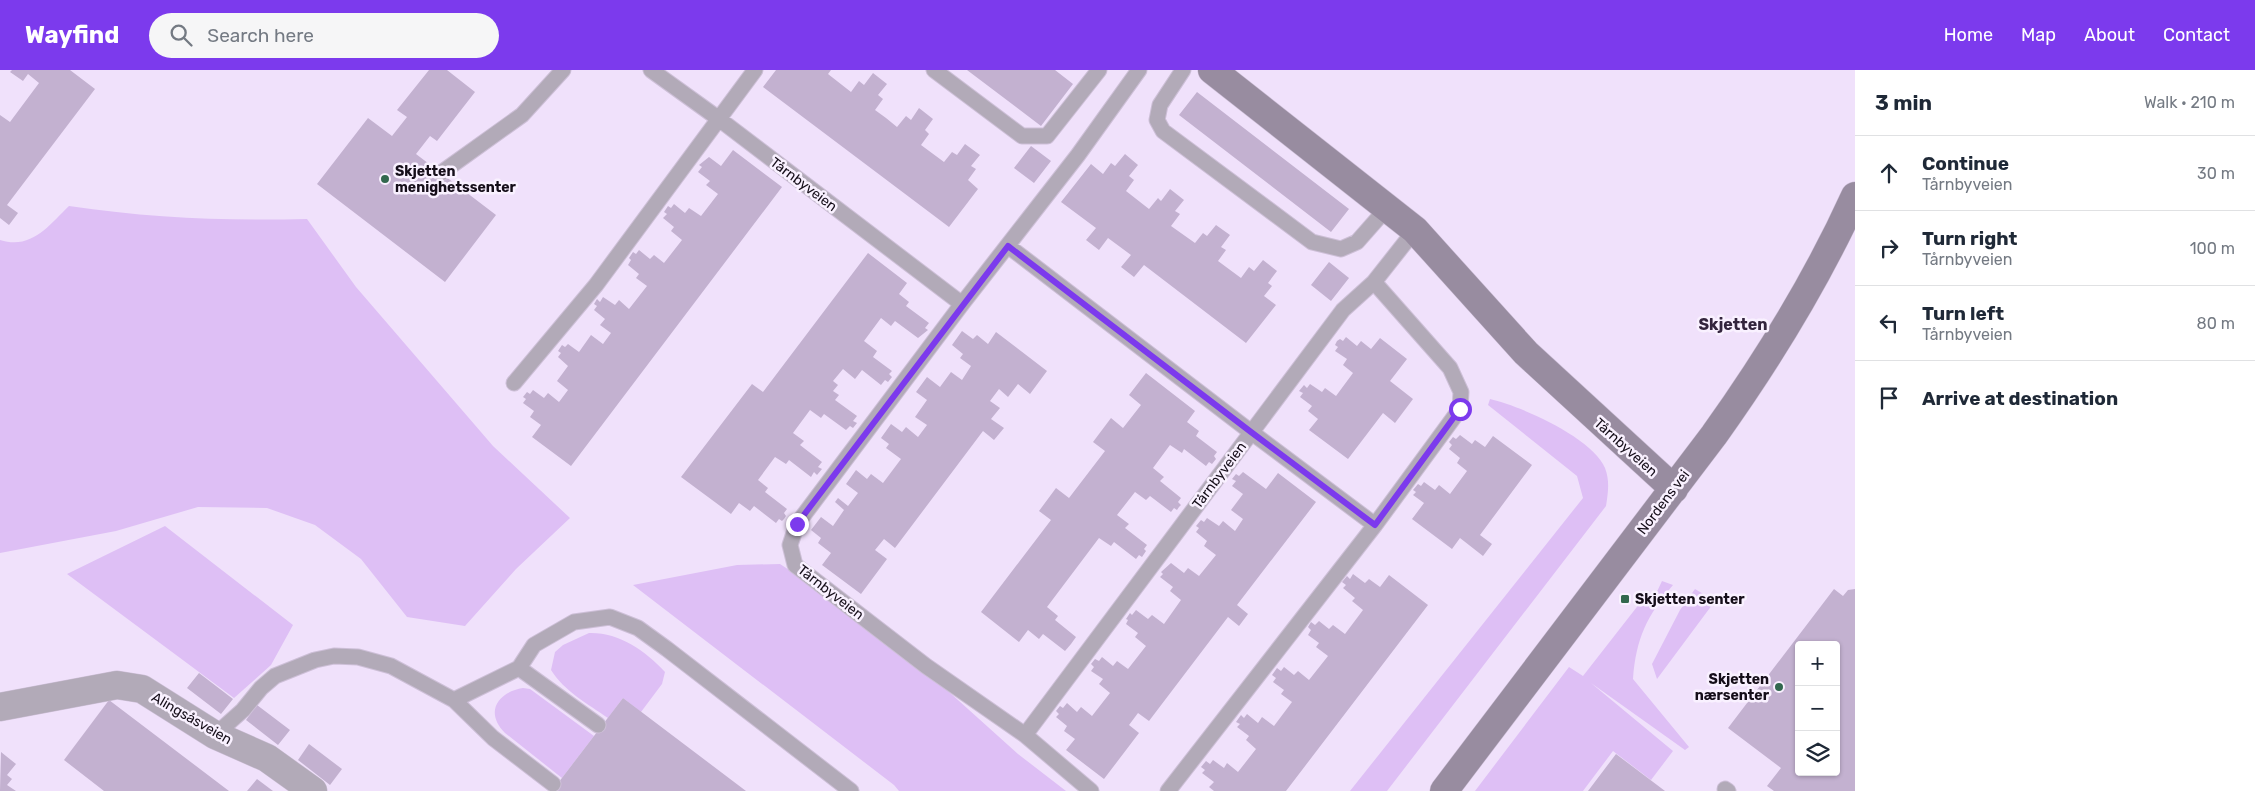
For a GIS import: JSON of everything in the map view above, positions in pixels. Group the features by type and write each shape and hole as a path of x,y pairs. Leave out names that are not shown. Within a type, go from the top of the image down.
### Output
{"street":[{"name":"Tårnbyveien","path":"1212,70 1415,230 1526,353 1674,489"},
{"name":"Nordens vei","path":"1444,791 1674,489 1774,349 1817,276 1847,233 1855,196"},
{"name":"Alingsåsveien","path":"0,707 117,685 142,689 215,735 267,758 313,791"}],"lane":[{"path":"441,174 522,115 563,70"},
{"name":"Tårnbyveien","path":"651,70 719,119 962,304"},
{"path":"514,383 596,285 755,70"},
{"path":"934,70 1022,136 1047,136 1092,72"},
{"name":"Tårnbyveien","path":"1091,791 1025,735 926,666 795,565 790,545 797,524 1139,70"},
{"path":"1183,70 1160,105 1157,120 1163,131 1312,242 1341,249 1358,242 1387,208"},
{"name":"Tårnbyveien","path":"1025,735 1342,310 1374,282 1415,230"},
{"name":"Tårnbyveien","path":"1008,246 1375,525"},
{"path":"1168,791 1375,525 1460,409 1462,401 1457,380 1450,368 1374,282"},
{"path":"454,700 519,668 534,645 574,622 610,617 638,628 851,791"},
{"path":"215,735 243,710 261,688 275,676 295,666 334,656 358,657 391,666 454,700 494,738 553,784"},
{"path":"519,668 598,725"}],"shaded area":[{"path":"69,206 188,218 247,220 307,219 356,287 493,446 570,518 516,569 465,626 407,617 361,559 315,525 267,508 198,507 116,531 0,553 0,240 21,242 31,239 47,228"},
{"path":"1490,399 1537,416 1555,425 1572,435 1598,457 1607,473 1608,492 1606,506 1387,791 1350,791 1583,498 1577,476 1488,405"},
{"path":"165,526 293,625 271,665 234,698 67,574"},
{"path":"780,564 879,629 1018,754 1066,791 899,791 894,785 633,585 737,565"},
{"path":"1662,581 1673,585 1656,607 1644,628 1637,651 1633,679 1689,747 1685,750 1591,683 1673,751 1651,780 1613,751 1583,791 1475,791 1569,667 1583,676 1647,594 1654,598"},
{"path":"1695,589 1715,601 1657,679 1652,664 1680,610"},
{"path":"589,633 600,633 621,639 649,656 665,672 662,684 641,712 623,698 608,718 569,691 556,678 551,670 555,652 563,645"},
{"path":"530,689 594,736 562,778 505,733 495,718 497,704 501,698 514,690"}],"building":[{"path":"12,70 70,70 95,89 7,205 18,213 9,225 0,218 0,115 10,122 39,83 28,74 23,81 10,72"},
{"name":"Skjetten menighetssenter","path":"429,70 447,70 475,92 437,141 430,136 416,154 496,215 445,282 317,184 368,118 392,136 407,117 397,110"},
{"path":"776,70 831,70 828,74 851,92 859,81 864,85 873,73 887,84 878,95 883,99 875,110 897,127 906,116 911,120 919,108 933,119 925,130 929,134 921,145 944,162 952,152 957,155 965,144 980,155 971,166 976,169 968,180 978,189 949,227 763,87"},
{"path":"967,70 1055,70 1073,84 1041,126"},
{"path":"1197,92 1349,209 1331,232 1179,115"},
{"path":"1031,146 1051,161 1034,183 1014,168"},
{"path":"733,150 782,187 571,466 532,437 541,425 530,417 534,411 523,403 526,399 523,397 527,392 530,394 533,390 544,398 548,393 559,402 568,390 557,381 568,366 558,357 561,353 558,351 562,345 565,347 568,344 579,352 591,335 603,344 611,333 600,325 605,319 594,310 597,306 594,304 597,299 600,302 603,297 615,305 619,300 629,309 647,286 636,278 639,274 628,265 631,260 629,258 633,252 636,254 639,250 650,259 654,255 664,263 682,240 671,231 674,227 663,218 667,214 664,212 668,206 671,208 674,204 685,213 689,208 701,216 718,194 706,185 710,181 698,172 702,167 699,165 709,157 721,166"},
{"path":"1125,154 1138,165 1129,176 1134,180 1126,191 1149,209 1158,198 1161,201 1170,189 1184,200 1175,211 1180,214 1171,226 1195,243 1203,233 1207,236 1216,225 1230,235 1221,247 1226,250 1218,261 1241,278 1249,267 1254,271 1263,260 1277,271 1268,283 1272,286 1264,296 1276,305 1246,343 1144,265 1134,277 1121,267 1131,255 1108,238 1099,250 1086,240 1096,228 1061,202 1091,164 1103,174 1111,163 1115,166"},
{"path":"868,253 907,283 899,294 909,302 906,306 929,323 925,328 928,330 918,338 895,321 891,326 881,318 864,341 877,351 873,357 892,371 889,374 892,377 888,382 885,380 881,385 862,370 855,379 843,369 833,381 838,385 833,391 839,395 835,400 857,416 853,421 857,423 853,428 850,426 846,430 824,414 821,418 810,410 793,433 804,441 800,445 822,462 818,467 822,469 817,475 814,472 811,477 789,460 786,464 775,457 758,480 768,488 765,492 787,509 784,513 786,516 784,519 782,521 779,519 776,523 754,506 750,511 739,503 731,514 681,477 752,384 763,392"},
{"path":"1329,262 1349,278 1331,301 1311,285"},
{"path":"962,331 973,339 977,335 988,344 996,332 1047,371 1030,394 1018,384 1008,397 999,389 990,401 1000,408 991,419 1004,428 994,440 983,431 895,548 884,539 875,550 887,559 861,594 822,565 831,553 818,543 821,538 811,530 821,517 833,526 844,510 835,502 838,498 848,506 858,493 846,484 856,470 867,479 871,474 883,483 901,459 886,448 889,444 881,438 891,424 902,432 906,427 918,437 927,425 915,417 927,400 916,392 927,377 940,387 951,372 962,380 971,366 960,358 963,354 952,345"},
{"path":"1346,337 1357,346 1361,341 1371,349 1380,338 1407,359 1390,381 1413,399 1395,423 1383,413 1348,459 1309,430 1318,419 1308,411 1312,406 1300,397 1303,393 1299,391 1304,385 1307,388 1310,384 1322,392 1325,388 1336,396 1353,373 1343,365 1347,359 1335,351 1338,347 1335,345 1337,341 1340,339 1343,341"},
{"path":"1146,373 1195,411 1187,422 1199,431 1196,436 1217,452 1214,456 1216,459 1212,464 1209,462 1206,466 1184,449 1182,453 1170,445 1153,468 1164,477 1160,481 1181,498 1178,502 1181,505 1177,510 1174,508 1171,512 1150,496 1146,500 1135,492 1117,515 1129,524 1125,528 1147,545 1142,557 1139,555 1136,559 1114,542 1111,546 1099,538 1047,607 1058,616 1055,620 1076,637 1071,644 1065,651 1043,634 1039,639 1028,630 1019,642 981,612 1051,520 1039,511 1056,488 1069,498 1105,451 1093,442 1111,418 1123,428 1141,405 1129,395"},
{"path":"1460,435 1472,444 1475,440 1485,447 1493,436 1532,465 1480,535 1492,544 1483,556 1460,538 1452,549 1412,519 1424,503 1413,495 1416,492 1413,490 1418,484 1421,486 1424,482 1435,490 1439,485 1450,494 1467,471 1457,463 1460,458 1449,449 1452,445 1449,442 1453,437 1456,439"},
{"path":"1243,472 1266,489 1278,473 1316,502 1237,605 1248,614 1239,626 1228,617 1149,721 1138,713 1129,725 1139,733 1104,779 1066,750 1075,739 1064,731 1067,726 1056,717 1059,714 1056,711 1060,706 1063,708 1067,703 1077,712 1081,707 1092,716 1110,693 1099,684 1103,679 1091,671 1094,667 1091,664 1095,659 1099,661 1102,657 1113,666 1117,661 1128,669 1146,646 1135,637 1138,633 1126,624 1128,620 1126,619 1130,613 1132,615 1136,610 1148,619 1152,615 1164,624 1181,600 1170,591 1173,587 1160,577 1163,574 1161,572 1171,563 1184,573 1188,568 1199,576 1216,555 1204,546 1207,541 1196,532 1199,528 1196,526 1201,520 1204,522 1207,518 1219,526 1223,521 1235,531 1243,519 1231,510 1243,494 1232,486 1236,481 1232,479 1236,474 1239,476"},
{"path":"1353,574 1365,583 1369,579 1380,587 1389,575 1428,605 1286,791 1214,791 1209,787 1214,782 1202,773 1205,770 1201,767 1206,761 1210,764 1213,760 1224,768 1227,763 1238,772 1256,749 1246,740 1249,736 1237,727 1240,724 1236,722 1241,715 1244,718 1247,714 1258,723 1262,717 1274,726 1292,702 1281,694 1284,690 1273,682 1276,678 1272,675 1277,668 1281,671 1284,667 1294,675 1298,671 1309,680 1328,656 1316,647 1319,643 1308,635 1311,630 1308,627 1311,622 1315,625 1319,621 1329,629 1333,625 1345,634 1363,610 1352,601 1355,598 1343,588 1346,585 1342,582 1347,576 1350,579"},
{"name":"Skjetten nærsenter","path":"1834,589 1843,596 1848,590 1855,589 1855,791 1774,791 1767,786 1781,768 1728,728"},
{"path":"199,673 233,699 221,714 187,688"},
{"path":"623,698 746,791 552,791"},
{"path":"109,700 229,791 104,791 64,760"},
{"path":"257,705 290,730 278,745 246,720"},
{"path":"309,744 342,769 330,785 298,760"},
{"path":"1,752 16,764 7,775 12,779 7,785 16,791 0,791"},
{"path":"1616,754 1665,791 1588,791"},
{"path":"257,779 273,791 247,791"}],"place":[{"name":"Skjetten menighetssenter","path":"385,179"},
{"name":"Skjetten senter","path":"1625,599"},
{"name":"Skjetten nærsenter","path":"1779,687"}],"district":[{"name":"Skjetten","path":"1733,324"}],"route":[{"path":"797,524 962,304 1008,246 1375,525 1460,409"}]}
